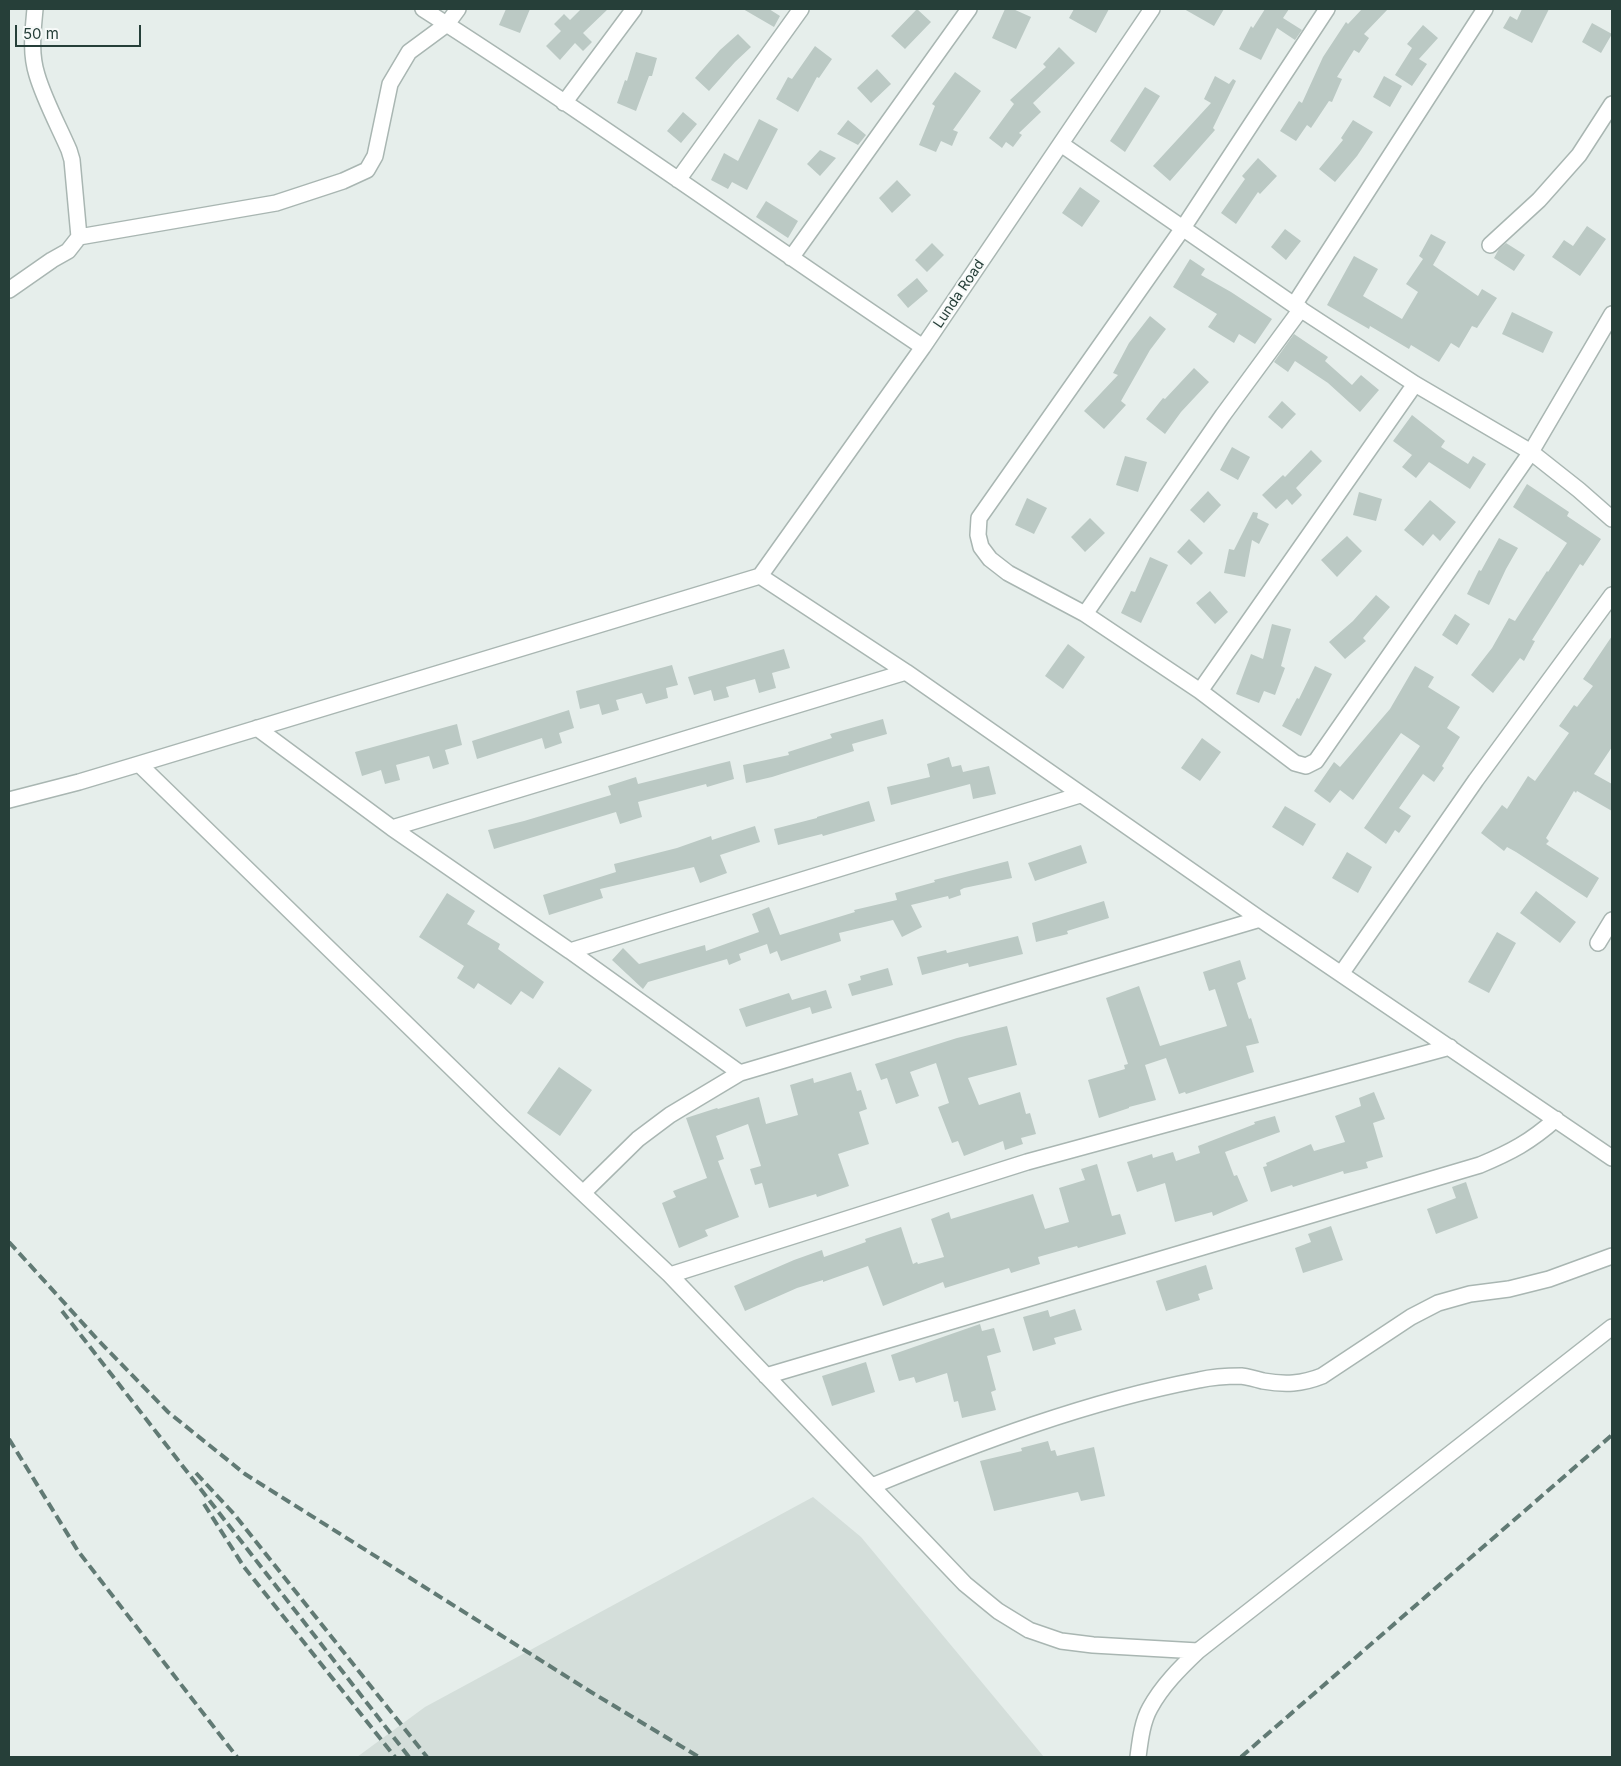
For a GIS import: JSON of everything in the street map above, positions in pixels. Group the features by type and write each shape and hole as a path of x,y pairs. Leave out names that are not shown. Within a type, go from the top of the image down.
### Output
{"street":[{"path":"35,9 32,35 35,66 72,160 79,237"},
{"path":"423,9 923,347"},
{"path":"9,290 68,251 79,237 276,203 343,181 367,170 375,156 390,84 409,52 447,24 458,9"},
{"path":"564,103 634,9"},
{"path":"678,180 801,9"},
{"path":"791,258 969,9"},
{"name":"Lunda Road","path":"760,576 923,347 1152,9"},
{"path":"1327,9 1183,228 980,518 979,541 981,548 990,559 1008,573 1085,614 1200,690 1295,763 1306,766 1316,761 1530,452 1612,314"},
{"path":"1085,614 1297,307 1485,9"},
{"path":"1490,245 1539,200 1579,154 1612,104"},
{"path":"1061,144 1297,307 1415,384 1530,452 1579,490 1612,519"},
{"path":"1200,690 1415,384"},
{"path":"9,800 79,782 760,576 906,672 1260,919 1612,1158"},
{"path":"1341,974 1476,780 1612,595"},
{"path":"392,828 906,672"},
{"path":"257,728 392,828 570,951 740,1073"},
{"path":"139,764 502,1118 670,1275 965,1584 998,1611 1029,1630 1061,1641 1093,1645 1198,1651"},
{"path":"570,951 1080,795"},
{"path":"583,1193 638,1139 670,1114 740,1073 1260,919"},
{"path":"1598,943 1612,920"},
{"path":"670,1275 1027,1162 1450,1047"},
{"path":"766,1376 1480,1165 1510,1152 1534,1138 1556,1119"},
{"path":"872,1486 938,1459 1111,1400 1214,1378 1242,1376 1280,1384 1307,1382 1322,1376 1411,1316 1438,1302 1470,1294 1509,1289 1548,1279 1579,1270 1612,1256"},
{"path":"1138,1757 1140,1740 1149,1709 1176,1672 1198,1651 1612,1327"}],"shaded area":[{"path":"813,1497 861,1537 1044,1757 357,1757 425,1707"}],"building":[{"path":"506,9 530,9 520,33 499,25"},
{"path":"581,9 608,9 583,33 592,42 583,51 575,43 560,60 546,46 561,31 554,24 564,14 570,20"},
{"path":"743,9 769,9 780,16 774,27"},
{"path":"917,9 931,22 905,49 891,36"},
{"path":"1005,9 1013,9 1031,17 1016,49 992,38"},
{"path":"1074,9 1109,9 1096,33 1069,18"},
{"path":"1184,9 1224,9 1214,26"},
{"path":"1265,9 1289,9 1283,18 1302,30 1295,40 1277,28 1261,60 1239,49 1251,26 1253,28"},
{"path":"1362,9 1388,9 1364,34 1369,38 1359,53 1354,50 1337,77 1342,79 1332,102 1329,101 1311,128 1307,125 1296,141 1280,131 1299,101 1302,103 1323,57 1346,22 1348,24"},
{"path":"1522,9 1549,9 1532,43 1503,28 1510,16 1517,20"},
{"path":"1592,23 1612,34 1601,53 1582,42"},
{"path":"1423,25 1438,38 1419,59 1427,64 1412,86 1395,75 1412,48 1407,44"},
{"path":"738,34 751,47 709,91 695,78 720,50"},
{"path":"815,46 832,59 819,78 817,77 798,112 776,99 788,77 792,79"},
{"path":"1059,47 1075,63 1033,103 1041,112 1019,133 1022,135 1013,147 1006,142 1002,148 989,138 1014,104 1010,100 1046,67 1043,64"},
{"path":"636,52 657,58 652,76 649,76 636,111 617,103 625,80 627,81"},
{"path":"877,69 891,84 871,103 857,88"},
{"path":"955,72 981,91 953,130 958,132 952,146 941,141 936,152 919,145 935,106 932,104"},
{"path":"1215,76 1229,84 1233,79 1236,81 1213,128 1215,130 1170,181 1153,166 1211,103 1204,99"},
{"path":"1384,76 1402,86 1390,107 1373,97"},
{"path":"1145,87 1160,96 1125,152 1110,141"},
{"path":"683,112 697,124 681,143 667,131"},
{"path":"759,119 778,129 747,190 732,182 728,189 711,180 724,153 738,161"},
{"path":"848,120 866,135 858,145 837,134"},
{"path":"1353,120 1373,132 1357,156 1335,182 1319,169 1343,140 1341,138"},
{"path":"820,150 836,158 820,176 807,164"},
{"path":"1258,158 1277,176 1260,194 1258,192 1236,224 1221,213 1245,179 1242,176"},
{"path":"897,180 911,195 892,213 879,198"},
{"path":"1080,187 1100,201 1082,227 1062,213"},
{"path":"766,201 798,221 788,238 756,217"},
{"path":"1587,226 1606,239 1580,276 1552,257 1564,240 1573,246"},
{"path":"1285,229 1301,241 1286,260 1271,247"},
{"path":"1431,234 1446,242 1433,265 1478,296 1482,289 1497,298 1477,328 1472,326 1459,348 1451,343 1439,362 1411,345 1409,349 1370,326 1369,329 1327,305 1354,256 1378,269 1363,296 1402,319 1418,292 1406,284 1423,259 1419,256"},
{"path":"932,243 944,255 927,272 915,260"},
{"path":"1506,243 1525,255 1514,271 1494,258 1499,249"},
{"path":"1190,259 1205,269 1201,275 1272,319 1255,344 1239,334 1234,343 1208,327 1217,314 1173,287"},
{"path":"917,278 928,291 908,308 897,295"},
{"path":"1512,312 1553,332 1543,353 1502,334"},
{"path":"1150,316 1166,329 1150,350 1121,401 1126,405 1104,429 1084,411 1118,375 1113,373 1129,343"},
{"path":"1294,334 1328,357 1325,361 1352,385 1361,375 1379,390 1360,412 1328,383 1295,361 1288,372 1274,362"},
{"path":"1194,368 1209,382 1181,412 1165,434 1146,419 1163,398 1165,399"},
{"path":"1282,401 1296,414 1282,429 1268,417"},
{"path":"1412,415 1445,441 1441,447 1468,464 1473,456 1486,464 1470,489 1429,462 1416,478 1402,467 1412,455 1393,441"},
{"path":"1232,447 1250,457 1238,480 1220,470"},
{"path":"1311,450 1322,461 1296,488 1302,495 1292,505 1287,499 1276,509 1262,495 1283,475 1285,477"},
{"path":"1125,456 1147,462 1138,492 1116,485"},
{"path":"1527,484 1569,512 1567,516 1601,539 1583,566 1580,564 1532,640 1535,641 1524,661 1520,658 1493,693 1471,675 1492,648 1509,618 1515,621 1567,543 1513,507"},
{"path":"1208,491 1221,505 1204,523 1190,510"},
{"path":"1359,492 1382,499 1376,521 1353,515"},
{"path":"1027,498 1047,508 1034,534 1015,525"},
{"path":"1430,500 1456,522 1440,541 1433,534 1423,546 1404,530"},
{"path":"1253,512 1258,513 1257,518 1269,524 1259,544 1252,540 1245,577 1224,573 1229,549 1234,550"},
{"path":"1090,518 1105,533 1085,552 1071,537"},
{"path":"1347,536 1362,551 1337,577 1321,560"},
{"path":"1499,538 1518,548 1489,605 1467,594"},
{"path":"1189,539 1203,553 1191,565 1177,552"},
{"path":"1150,557 1168,565 1141,623 1121,613 1131,591 1135,592"},
{"path":"1210,591 1228,612 1215,624 1196,603"},
{"path":"1376,595 1390,607 1363,638 1366,641 1345,659 1329,642 1353,621"},
{"path":"1455,614 1470,624 1457,645 1442,635"},
{"path":"1272,624 1291,629 1281,666 1285,668 1275,695 1264,691 1259,703 1236,694 1251,654 1263,659"},
{"path":"1612,636 1612,747 1594,774 1612,784 1612,811 1574,791 1546,838 1549,841 1546,844 1599,878 1587,898 1516,852 1507,847 1504,851 1481,833 1502,805 1507,809 1528,776 1535,781 1569,733 1559,726 1574,705 1577,707 1593,686 1583,679"},
{"path":"1068,644 1085,657 1063,689 1045,676"},
{"path":"784,649 790,668 772,673 776,688 759,693 755,679 726,687 729,697 714,701 711,690 694,695 688,677"},
{"path":"672,665 678,685 666,688 668,698 646,704 642,693 616,700 619,710 602,715 599,704 580,709 576,691"},
{"path":"1315,666 1332,674 1301,736 1282,726 1297,698 1299,699"},
{"path":"1415,666 1434,677 1428,687 1460,707 1447,728 1460,737 1442,766 1444,768 1434,782 1423,774 1399,808 1411,816 1399,833 1395,830 1386,844 1364,828 1420,746 1401,733 1353,800 1340,790 1330,803 1314,791 1334,762 1340,767 1390,709"},
{"path":"569,710 574,728 559,733 562,743 545,749 542,738 477,759 472,741"},
{"path":"883,719 887,734 852,744 854,751 772,777 746,783 743,765 789,755 788,752 832,738 830,734"},
{"path":"457,724 462,745 445,750 449,764 433,769 429,756 396,765 400,780 385,784 381,770 362,776 355,752"},
{"path":"1202,738 1221,752 1200,781 1181,768"},
{"path":"949,757 952,767 961,765 963,772 989,766 996,794 973,799 970,784 891,805 887,787 930,777 927,764"},
{"path":"730,761 734,779 707,787 706,784 638,802 642,817 620,824 616,812 494,849 488,830 611,795 608,786 636,777 638,784"},
{"path":"869,801 875,821 823,836 822,834 778,845 774,829 817,818"},
{"path":"1285,806 1316,824 1303,846 1272,827"},
{"path":"755,826 760,842 720,855 727,873 700,883 694,867 600,889 603,898 549,915 543,895 616,872 614,864 677,848 711,836 712,840"},
{"path":"1081,845 1087,863 1035,881 1028,863"},
{"path":"1347,852 1372,867 1358,893 1332,878"},
{"path":"1008,861 1012,878 964,888 960,890 961,895 949,899 948,896 911,905 922,927 902,937 893,920 839,933 841,941 781,961 777,951 770,954 767,944 739,954 741,960 729,965 727,959 648,982 643,989 612,960 623,948 639,964 705,945 706,951 759,932 752,914 769,907 780,935 855,912 854,910 897,900 895,893 935,882 934,880"},
{"path":"1536,891 1576,922 1560,943 1520,913"},
{"path":"447,893 475,911 467,924 500,944 498,949 544,982 533,999 521,991 511,1005 478,983 474,989 457,978 464,966 419,937"},
{"path":"1104,901 1109,918 1067,931 1068,934 1036,942 1032,923"},
{"path":"1497,932 1516,943 1489,993 1468,982"},
{"path":"1018,936 1023,954 969,967 968,963 922,975 917,957 946,950 947,953"},
{"path":"1240,960 1246,979 1237,983 1259,1043 1246,1046 1254,1072 1186,1094 1185,1092 1179,1094 1166,1058 1145,1065 1156,1100 1099,1118 1088,1080 1125,1069 1124,1065 1128,1064 1106,998 1139,986 1160,1046 1227,1026 1215,989 1209,991 1203,972"},
{"path":"888,968 893,985 852,996 848,984 861,980 860,976"},
{"path":"826,990 832,1008 812,1014 810,1007 746,1027 739,1009 789,993 792,1000"},
{"path":"1007,1026 1017,1065 968,1078 979,1105 1020,1092 1026,1114 1030,1113 1036,1134 1021,1138 1023,1144 1005,1150 1003,1141 964,1156 958,1141 952,1143 938,1107 949,1103 936,1063 910,1072 919,1096 896,1104 887,1078 881,1080 875,1064 957,1038"},
{"path":"559,1067 592,1090 560,1136 527,1113"},
{"path":"851,1072 857,1091 861,1090 867,1109 859,1112 869,1144 838,1154 849,1186 817,1197 816,1194 769,1208 762,1183 755,1185 750,1169 761,1166 748,1124 716,1136 724,1159 718,1161 739,1217 705,1230 708,1236 679,1248 662,1203 676,1197 673,1191 707,1178 686,1118 759,1097 766,1124 798,1115 790,1085 813,1078 814,1083"},
{"path":"1374,1092 1385,1119 1373,1123 1383,1157 1366,1162 1368,1168 1344,1174 1343,1171 1271,1192 1263,1167 1267,1166 1266,1163 1311,1144 1314,1151 1345,1142 1335,1116 1361,1106 1359,1098"},
{"path":"1275,1116 1280,1132 1225,1152 1234,1176 1237,1175 1248,1201 1213,1216 1212,1212 1175,1222 1165,1183 1137,1192 1127,1162 1152,1154 1153,1158 1173,1152 1176,1161 1200,1153 1198,1146 1255,1124 1254,1122"},
{"path":"1097,1164 1112,1216 1120,1214 1126,1234 1038,1257 1040,1264 1011,1273 1009,1268 945,1288 943,1282 883,1306 868,1266 823,1282 823,1280 797,1288 745,1311 734,1286 822,1250 824,1257 866,1242 865,1239 901,1227 913,1264 944,1257 931,1219 949,1212 951,1219 1033,1194 1045,1229 1069,1222 1059,1188 1085,1180 1081,1169"},
{"path":"1466,1182 1478,1218 1436,1234 1427,1209 1456,1198 1452,1187"},
{"path":"1331,1226 1343,1260 1303,1273 1295,1248 1311,1242 1308,1234"},
{"path":"1206,1265 1213,1289 1198,1294 1200,1300 1166,1311 1156,1281"},
{"path":"1075,1309 1082,1330 1054,1338 1056,1344 1033,1351 1023,1317 1048,1310 1050,1317"},
{"path":"980,1324 982,1331 994,1328 1001,1352 987,1356 996,1390 991,1392 996,1410 962,1418 958,1401 954,1402 947,1373 916,1383 914,1377 899,1381 891,1355"},
{"path":"866,1362 875,1392 832,1406 822,1376"},
{"path":"1048,1441 1051,1451 1055,1450 1057,1456 1094,1447 1105,1496 1081,1501 1078,1492 994,1511 980,1461 1022,1451 1021,1448"}],"railway":[{"path":"9,1242 98,1340 168,1412 245,1474 591,1692 699,1757"},
{"path":"62,1311 409,1757"},
{"path":"1241,1757 1612,1435"},
{"path":"9,1439 78,1551 237,1757"},
{"path":"196,1473 234,1514 427,1757"},
{"path":"204,1504 244,1567 395,1757"}]}
